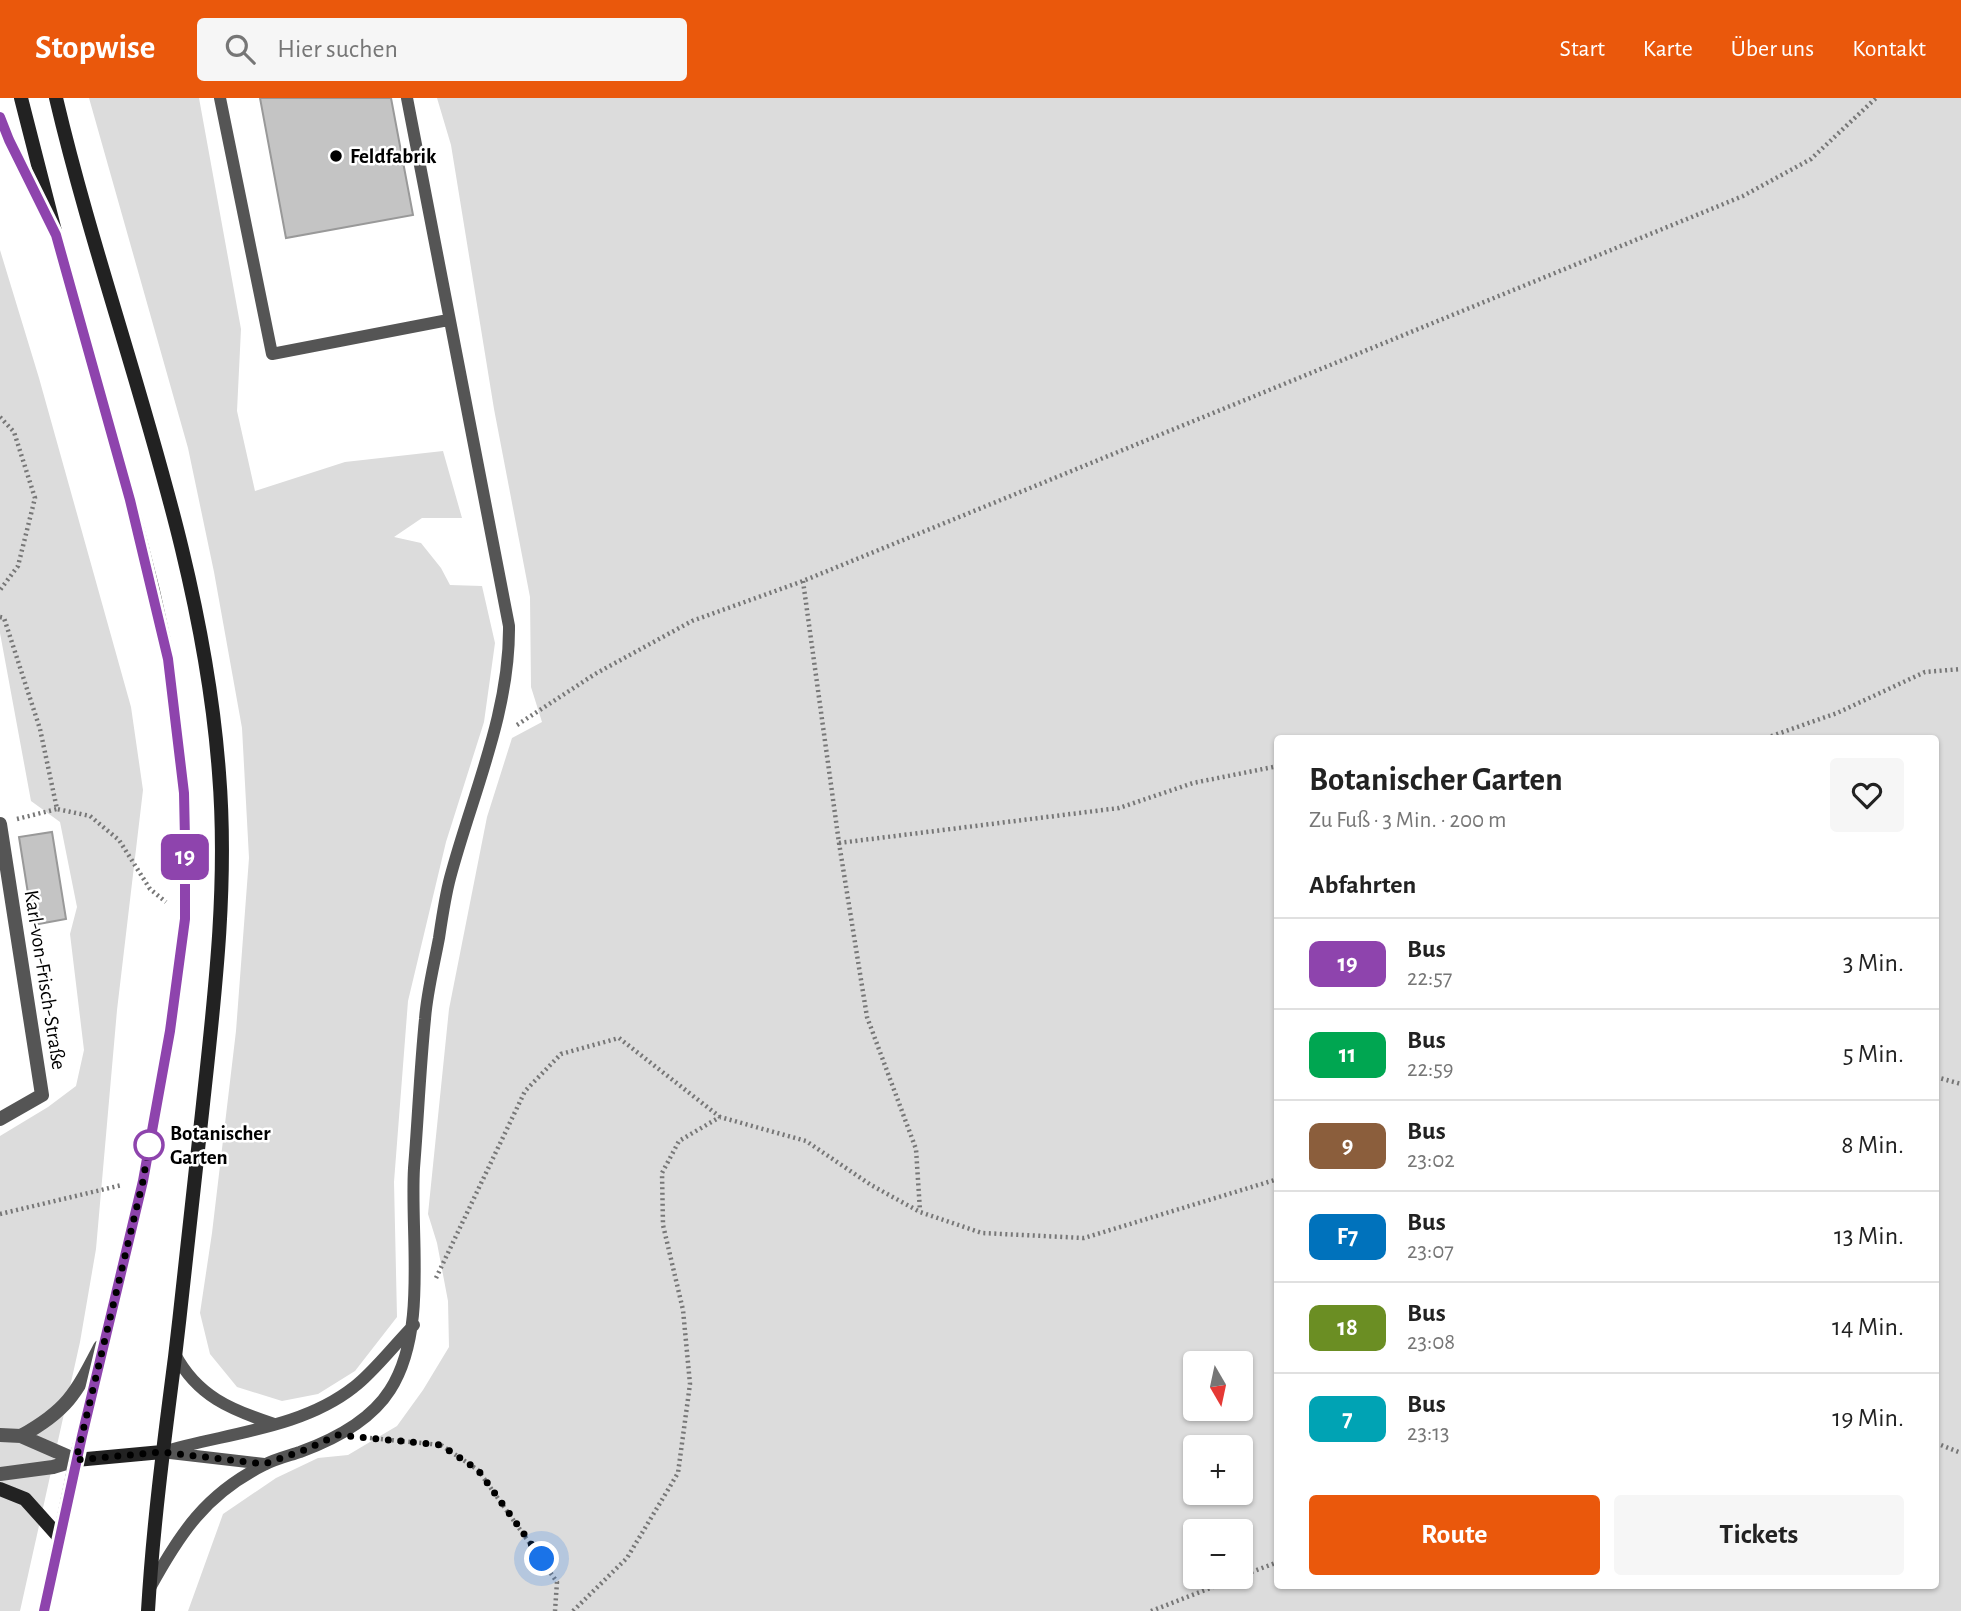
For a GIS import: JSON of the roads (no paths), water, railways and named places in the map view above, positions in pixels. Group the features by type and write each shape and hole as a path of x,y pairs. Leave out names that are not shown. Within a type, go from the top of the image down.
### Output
{"main road":[{"path":"21,98 56,235 127,487 168,659 184,793 185,919 170,1031 143,1181 76,1460 44,1611"},
{"path":"56,98 180,543 199,624 212,701 219,773 222,833 218,957 162,1452 148,1611"},
{"path":"0,117 56,235"},
{"path":"76,1460 162,1452"},
{"path":"0,1489 25,1499 60,1538"}],"street":[{"name":"Karl-von-Frisch-Straße","path":"0,1119 42,1095 7,822"},
{"path":"21,1436 52,1418 71,1398 104,1339"},
{"path":"0,1435 21,1436 76,1460"},
{"path":"0,1474 52,1467 76,1460"}],"lane":[{"path":"220,98 272,354 448,320"},
{"path":"149,1589 173,1547 210,1501 264,1464 338,1435 368,1414 390,1390 407,1353 414,1324 412,1196 425,1017 449,881 507,674 509,626 407,98"},
{"path":"162,1452 275,1424 320,1409 356,1386 414,1324"},
{"path":"175,1354 185,1373 209,1395 235,1411 275,1424"},
{"path":"162,1452 264,1464"}],"place":[{"name":"Feldfabrik","path":"336,156"},
{"name":"Botanischer Garten","path":"149,1145"}]}
